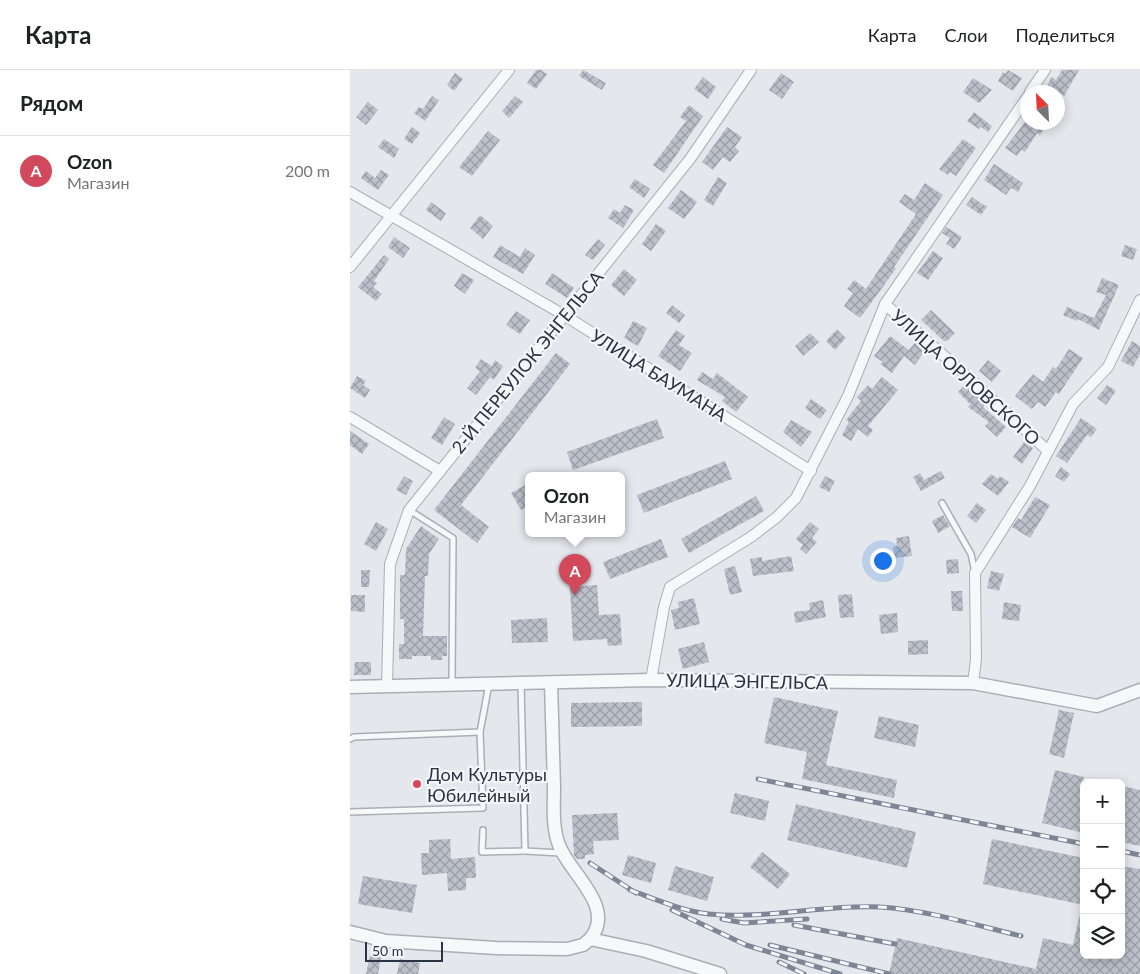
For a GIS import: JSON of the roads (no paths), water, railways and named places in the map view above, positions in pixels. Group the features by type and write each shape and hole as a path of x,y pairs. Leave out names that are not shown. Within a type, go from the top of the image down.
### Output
{"street":[{"path":"350,267 509,70"},
{"name":"2-Й ПЕРЕУЛОК ЭНГЕЛЬСА","path":"387,686 390,564 409,510 690,159 751,70"},
{"path":"1035,85 1045,70"},
{"path":"651,680 664,607 670,587 751,537 777,517 796,498 848,396 885,304 1020,108"},
{"name":"УЛИЦА БАУМАНА","path":"350,192 390,217 564,315 811,471"},
{"name":"УЛИЦА ОРЛОВСКОГО","path":"975,572 1030,486 1073,404 1108,367 1140,300"},
{"name":"УЛИЦА ОРЛОВСКОГО","path":"885,304 1048,451"},
{"path":"350,417 440,471"},
{"path":"973,683 976,659 975,572"},
{"name":"УЛИЦА ЭНГЕЛЬСА","path":"350,687 651,680 973,683 1097,706 1140,690"},
{"path":"350,932 386,941 496,948 566,949 583,945 590,939 597,927 597,911 584,882 566,862 556,836 551,683"},
{"path":"590,939 646,951 720,974"}],"lane":[{"path":"942,503 971,554 975,572"},
{"path":"409,510 453,538 452,684"},
{"path":"350,812 483,808 480,732 489,683"},
{"path":"521,683 524,852"},
{"path":"350,739 354,736 480,732"},
{"path":"483,830 482,852 562,854"}],"railway":[{"path":"758,779 1080,843"},
{"path":"1125,852 1140,855"},
{"path":"590,863 636,893"},
{"path":"630,890 659,901 709,914 751,915 838,908 880,907 933,915 1021,936"},
{"path":"672,910 746,945 840,974"},
{"path":"722,919 744,923 807,919"},
{"path":"794,925 895,944"},
{"path":"770,945 889,974"},
{"path":"779,962 804,974"}],"place":[{"name":"Ozon","path":"575,595"},
{"name":"Дом Культуры Юбилейный","path":"417,784"}]}
